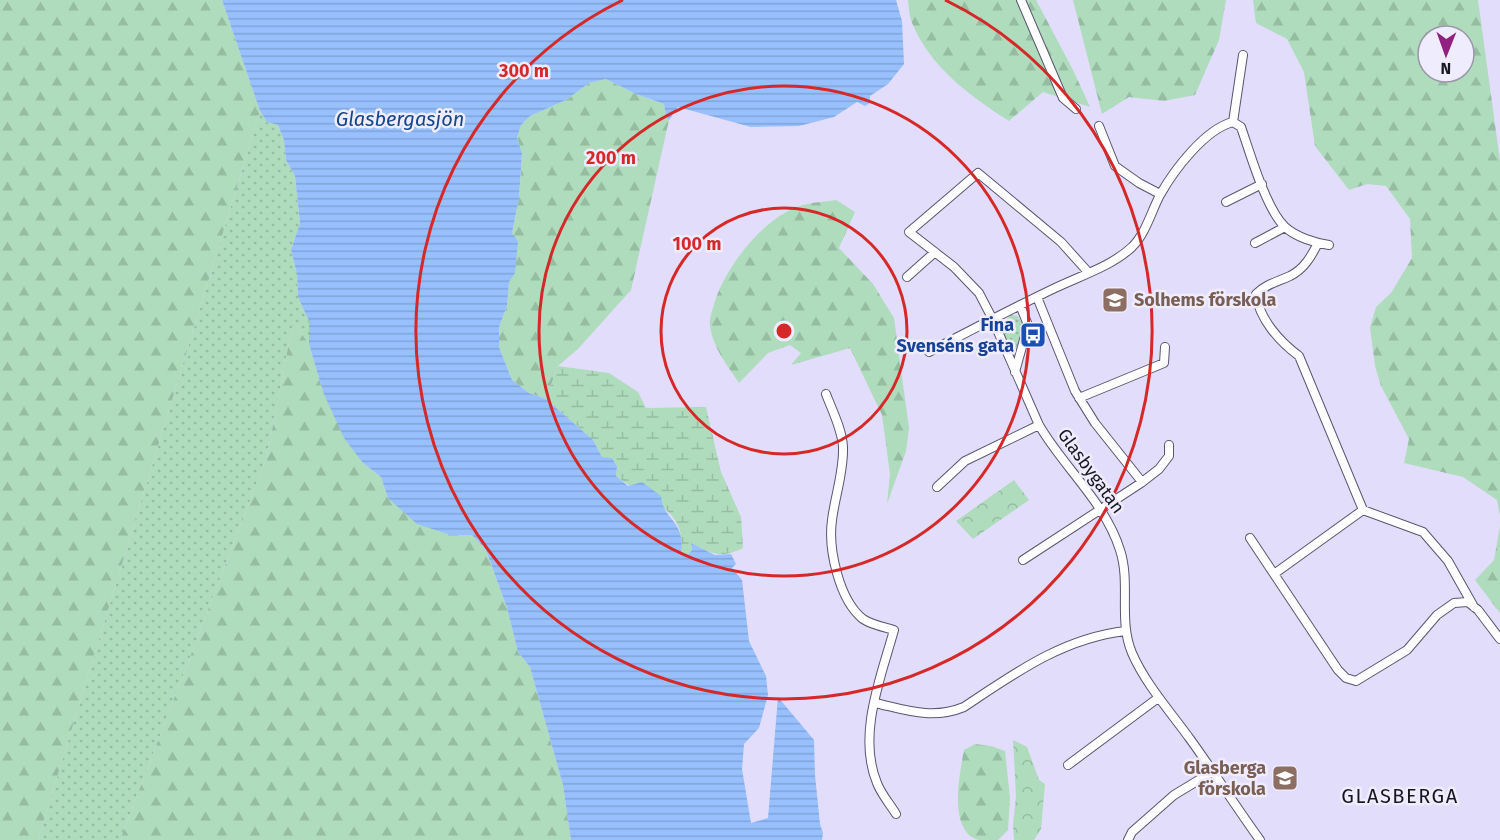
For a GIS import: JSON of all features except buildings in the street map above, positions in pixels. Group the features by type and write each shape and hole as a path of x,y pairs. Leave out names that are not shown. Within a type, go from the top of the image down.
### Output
{"street":[{"path":"1021,0 1063,99 1076,109"},
{"path":"1233,122 1243,55"},
{"path":"1233,122 1241,127 1272,208 1285,227 1318,243 1329,245"},
{"path":"929,352 1120,255 1135,243 1161,194 1178,168 1206,137 1233,122"},
{"path":"1099,126 1115,166 1132,179 1161,194"},
{"name":"Glasbygatan","path":"1088,272 1061,242 978,173 909,232 954,267 986,304 1039,425 1101,510 1115,534 1125,572 1126,631 1132,653 1158,698 1190,739 1260,840"},
{"path":"1226,202 1262,184"},
{"path":"1255,243 1285,227"},
{"path":"1318,243 1307,263 1290,276 1264,287 1256,294 1257,305 1282,344 1299,356 1363,510 1423,532 1448,561 1473,607"},
{"path":"908,277 936,252"},
{"path":"1037,297 1066,372 1079,398 1095,423 1142,482"},
{"path":"1015,372 1028,326 1020,305"},
{"path":"1079,398 1164,363 1165,347"},
{"path":"826,394 843,445 831,527 836,569 848,599 859,614 872,623 894,630 871,727 872,766 880,790 896,814"},
{"path":"937,487 966,462 1039,425"},
{"path":"1023,561 1142,482 1167,459 1169,445"},
{"path":"1274,574 1363,510"},
{"path":"1250,538 1338,670 1346,678 1356,681 1407,650 1437,615 1454,603 1468,602 1500,639"},
{"path":"875,703 934,715 955,711 1064,646 1087,638 1126,631"},
{"path":"1068,765 1158,698"},
{"path":"1128,840 1132,832 1174,795 1212,772"}],"green space":[{"path":"0,0 222,0 260,111 38,840 0,840"},
{"path":"908,0 1036,0 1090,107 1043,92 1009,121 966,91 940,67 920,39 912,23"},
{"path":"1073,0 1226,0 1219,40 1195,95 1164,101 1129,97 1102,114"},
{"path":"1253,0 1478,0 1500,161 1500,516 1497,500 1463,477 1404,463 1409,439 1381,386 1375,366 1370,327 1376,307 1391,293 1412,258 1410,219 1386,186 1367,184 1349,190 1315,146 1304,72 1287,39 1256,23"},
{"path":"606,79 636,94 664,104 669,120 631,290 578,349 558,366 546,399 529,393 512,380 499,347 499,327 507,306 509,282 515,272 512,233 519,198 522,153 517,138 521,125 530,116 566,100 589,83"},
{"path":"260,111 267,122 278,125 284,140 286,160 295,176 300,223 291,250 297,274 298,297 309,321 309,344 293,322 267,456 120,840 38,840"},
{"path":"836,200 855,212 839,248 873,284 894,318 909,428 906,451 887,504 890,474 882,415 850,348 791,365 801,353 790,345 768,353 739,383 717,349 710,326 712,310 725,278 734,263 758,234 786,212 800,206"},
{"path":"1011,315 1017,316 1023,324 1015,353 1012,352 1003,327"},
{"path":"293,322 309,344 323,392 363,463 381,477 388,498 451,535 472,535 486,550 507,608 518,652 530,667 563,785 571,840 120,840 267,456"},
{"path":"558,366 609,373 638,392 646,408 706,407 721,472 741,517 743,548 717,554 691,543 692,550 688,555 680,552 681,538 678,525 671,515 616,476 617,467 602,457 593,440 546,399"},
{"path":"1014,480 1029,500 973,539 956,521"},
{"path":"1500,526 1500,613 1475,580 1494,560"},
{"path":"1013,740 1027,747 1039,780 1045,784 1041,829 1034,840 1014,840 1016,796"},
{"path":"975,744 1005,751 1010,798 1008,830 998,840 979,840 969,835 959,814 960,772 964,750"}],"water":[{"name":"Glasbergasjön","path":"222,0 896,0 902,21 904,64 888,84 870,96 870,103 865,106 857,102 834,117 799,126 751,127 678,107 669,120 664,104 636,94 606,79 589,83 566,100 530,116 521,125 517,138 522,153 519,198 512,233 518,241 515,273 509,282 507,306 499,327 499,347 512,380 529,393 546,399 593,440 602,457 612,458 617,467 616,476 628,486 642,482 661,496 665,510 680,533 681,552 688,555 692,550 691,543 715,555 731,554 736,564 732,568 742,580 749,641 766,676 768,695 759,728 744,744 742,769 751,823 768,818 778,697 814,740 822,840 571,840 563,785 530,667 518,652 507,608 486,550 472,535 451,535 417,524 388,498 381,477 363,463 344,438 323,392 309,344 309,321 298,297 297,274 291,250 300,223 295,176 286,160 284,140 278,125 267,122 260,111"}],"place":[{"name":"Solhems förskola","path":"1115,300"},
{"name":"Fina Svenséns gata","path":"1033,335"},
{"name":"Glasberga förskola","path":"1285,778"}],"district":[{"name":"GLASBERGA","path":"1400,796"}]}
